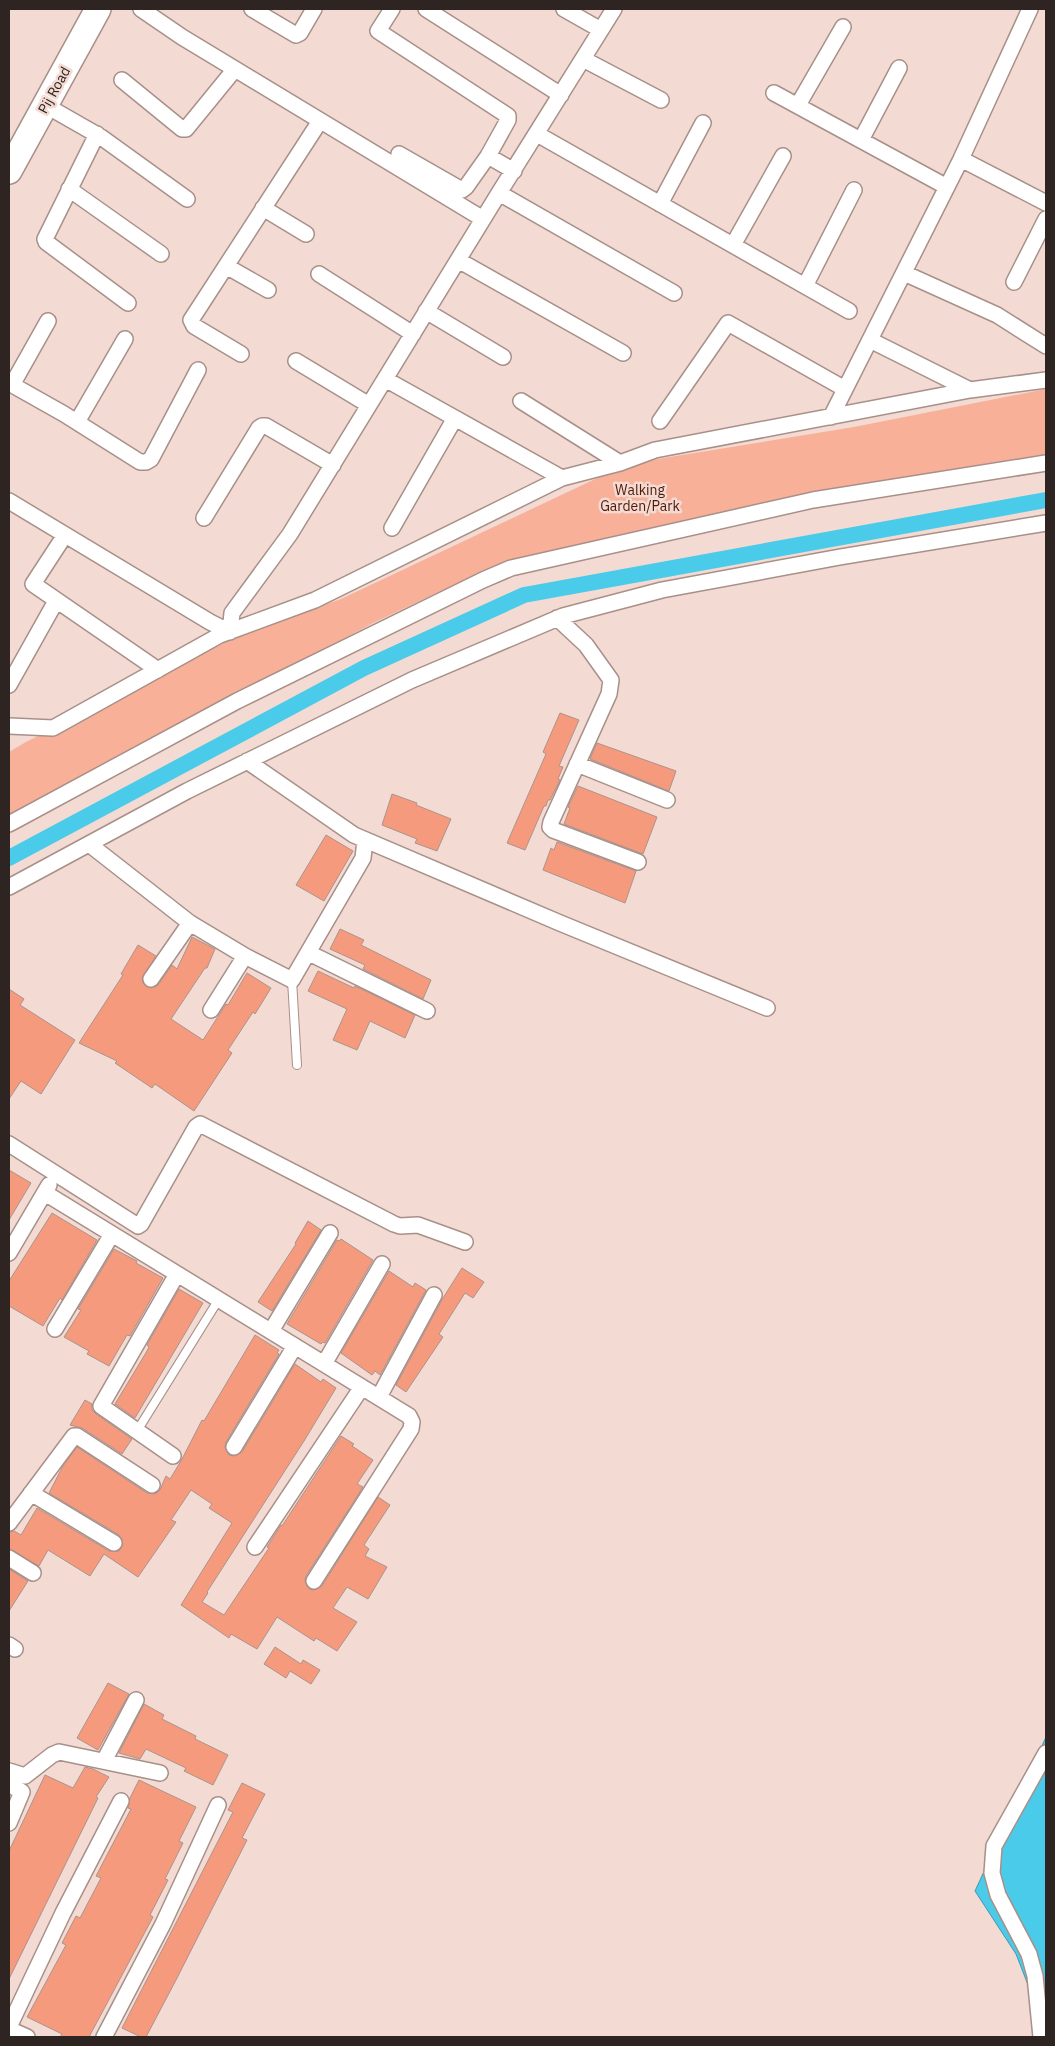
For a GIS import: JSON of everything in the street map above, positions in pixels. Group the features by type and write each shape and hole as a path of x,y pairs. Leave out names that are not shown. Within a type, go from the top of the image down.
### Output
{"main road":[{"name":"Pij Road","path":"9,169 98,9"}],"street":[{"path":"141,9 234,69 483,219"},
{"path":"252,9 296,35 300,33 314,9"},
{"path":"392,9 378,31 508,116 508,120 488,156 466,188 462,190 399,154"},
{"path":"426,9 561,95"},
{"path":"564,9 601,30"},
{"path":"230,632 232,613 290,534 498,194 614,9"},
{"path":"831,417 947,188 1030,9"},
{"path":"798,106 843,27"},
{"path":"583,59 661,100"},
{"path":"861,140 899,68"},
{"path":"122,80 182,129 186,130 234,69"},
{"path":"774,93 947,188"},
{"path":"45,105 97,134 188,199"},
{"path":"241,354 191,323 191,320 320,121"},
{"path":"660,204 703,123"},
{"path":"97,134 45,235 46,242 128,303"},
{"path":"537,134 850,311"},
{"path":"488,156 514,171"},
{"path":"733,245 783,156"},
{"path":"961,159 1046,203"},
{"path":"68,189 161,254"},
{"path":"805,286 854,190"},
{"path":"498,194 674,292"},
{"path":"264,208 306,234"},
{"path":"1014,282 1046,219"},
{"path":"458,260 623,353"},
{"path":"226,266 268,290"},
{"path":"904,273 997,315 1046,346"},
{"path":"319,274 413,334"},
{"path":"426,311 503,358"},
{"path":"48,321 10,384 77,422 140,462 146,462 151,459 198,370"},
{"path":"660,420 728,323 845,389"},
{"path":"77,422 125,339"},
{"path":"870,340 970,390"},
{"path":"296,361 369,405"},
{"path":"385,379 562,478"},
{"path":"9,726 53,728 230,632 314,600 562,478 620,463 656,450 970,390 1046,380"},
{"path":"522,401 620,463"},
{"path":"392,528 455,418"},
{"path":"204,518 262,426 266,426 333,464"},
{"path":"9,824 237,701 511,568 813,500 1046,463"},
{"path":"9,501 210,622 230,632"},
{"path":"9,887 187,791 412,680 557,618 662,590 840,557 1046,523"},
{"path":"65,535 32,584 158,670"},
{"path":"9,685 56,601"},
{"path":"557,618 586,645 611,680 609,694 550,827 553,830 638,862"},
{"path":"247,761 343,828 364,840 560,924 767,1008"},
{"path":"577,764 667,800"},
{"path":"88,844 190,922 245,956 292,980 363,858 364,840"},
{"path":"151,979 190,922"},
{"path":"309,953 426,1011"},
{"path":"211,1010 245,956"},
{"path":"9,1144 138,1226 141,1224 196,1127 200,1124 394,1224 400,1226 418,1225 465,1242"},
{"path":"9,1253 55,1174"},
{"path":"45,1192 409,1416 412,1422 411,1429 314,1581"},
{"path":"271,1331 330,1233"},
{"path":"55,1329 112,1234"},
{"path":"324,1364 382,1264"},
{"path":"173,1456 101,1406 177,1274"},
{"path":"379,1398 434,1295"},
{"path":"234,1447 295,1346"},
{"path":"255,1547 362,1387"},
{"path":"9,1523 74,1436 77,1436 152,1485"},
{"path":"31,1493 114,1543"},
{"path":"9,1558 33,1573"},
{"path":"104,1761 136,1700"},
{"path":"9,1771 24,1776 59,1752 160,1773"},
{"path":"1041,2037 1036,1976 1029,1954 998,1895 992,1873 994,1846 1046,1753"},
{"path":"9,1784 22,1792 9,1823"},
{"path":"27,2037 9,2028 63,1913 121,1801"},
{"path":"104,2037 163,1924 218,1804"}],"lane":[{"path":"292,980 298,1065"},
{"path":"137,1431 219,1299"}],"green space":[{"name":"Walking Garden/Park","path":"1046,389 1046,458 656,531 481,572 373,623 9,819 9,752 26,742 244,633 341,599 627,464 854,427"}],"water":[{"path":"1046,1737 1046,2031 1016,1954 975,1891"}],"building":[{"path":"560,713 579,720 559,766 563,767 558,779 560,780 550,800 544,806 525,850 507,843 546,754 543,752"},
{"path":"597,743 676,771 669,791 590,759"},
{"path":"578,786 657,817 643,854 564,824 570,808 568,807"},
{"path":"392,794 451,819 437,851 415,843 417,839 382,825"},
{"path":"326,835 353,851 324,901 296,885"},
{"path":"557,842 636,871 625,903 543,870 551,848 554,850"},
{"path":"340,929 364,940 361,945 431,980 423,999 363,969 365,965 330,949"},
{"path":"192,937 215,949 207,968 205,968 171,1019 203,1040 226,1004 228,1005 247,973 271,988 255,1014 253,1012 228,1050 232,1053 194,1111 155,1084 152,1088 115,1063 117,1061 79,1043 123,975 121,974 138,945 156,956 142,978 143,983 151,988 158,985 172,965 177,969"},
{"path":"318,971 354,988 355,986 415,1015 405,1038 370,1021 357,1050 333,1040 347,1009 308,991"},
{"path":"9,989 24,999 20,1005 75,1040 41,1094 21,1081 9,1099"},
{"path":"9,1170 31,1183 9,1220"},
{"path":"52,1213 97,1240 62,1300 60,1298 43,1326 9,1306 9,1281"},
{"path":"308,1221 321,1230 272,1311 258,1302 296,1244"},
{"path":"341,1239 373,1260 325,1343 321,1344 287,1324 337,1240"},
{"path":"114,1249 163,1278 130,1336 127,1335 109,1366 87,1354 89,1351 64,1337 81,1310 78,1309"},
{"path":"462,1268 484,1282 473,1298 465,1293 439,1334 443,1337 406,1392 396,1385 443,1298"},
{"path":"389,1271 413,1287 415,1283 426,1290 380,1375 375,1371 372,1375 341,1353"},
{"path":"179,1289 203,1303 135,1418 115,1404 147,1351 149,1347 147,1345"},
{"path":"255,1335 279,1350 277,1353 279,1354 226,1442 225,1447 229,1455 234,1456 242,1452 295,1364 321,1382 323,1379 336,1388 202,1602 224,1615 269,1548 267,1547 281,1525 341,1436 373,1460 357,1484 363,1487 306,1576 305,1581 309,1589 314,1590 322,1586 378,1497 390,1505 364,1545 369,1549 365,1556 387,1567 368,1599 347,1587 333,1608 357,1622 337,1651 316,1638 314,1641 277,1617 257,1649 231,1634 229,1638 181,1605 232,1523 209,1508 212,1504 191,1490 171,1520 176,1522 138,1577 104,1554 90,1576 48,1550 39,1566 9,1549 9,1532 14,1531 21,1535 37,1508 109,1551 119,1551 123,1544 119,1535 49,1493 63,1466 77,1447 147,1493 155,1494 160,1490 166,1476 170,1479 202,1420 204,1421"},
{"path":"85,1400 92,1404 92,1410 96,1414 132,1439 122,1454 82,1428 70,1425"},
{"path":"9,1569 28,1581 9,1611"},
{"path":"275,1647 301,1664 303,1660 320,1670 311,1684 290,1671 286,1678 264,1664"},
{"path":"108,1683 129,1694 98,1750 77,1738"},
{"path":"144,1704 164,1715 162,1719 196,1736 195,1739 228,1755 213,1785 184,1771 186,1768 146,1749 140,1759 119,1753"},
{"path":"85,1767 109,1777 96,1797 98,1798 9,1979 9,1851 45,1775 73,1788"},
{"path":"139,1780 196,1807 179,1841 183,1843 165,1879 168,1880 150,1915 153,1917 89,2037 60,2037 62,2034 27,2017 66,1945 62,1943 76,1916 80,1918 101,1878 96,1876 131,1809 128,1808 130,1798"},
{"path":"242,1783 265,1794 242,1838 247,1840 146,2037 141,2037 122,2028 233,1812 228,1810"}],"waterway":[{"path":"9,858 364,668 524,595 1046,500"}]}
